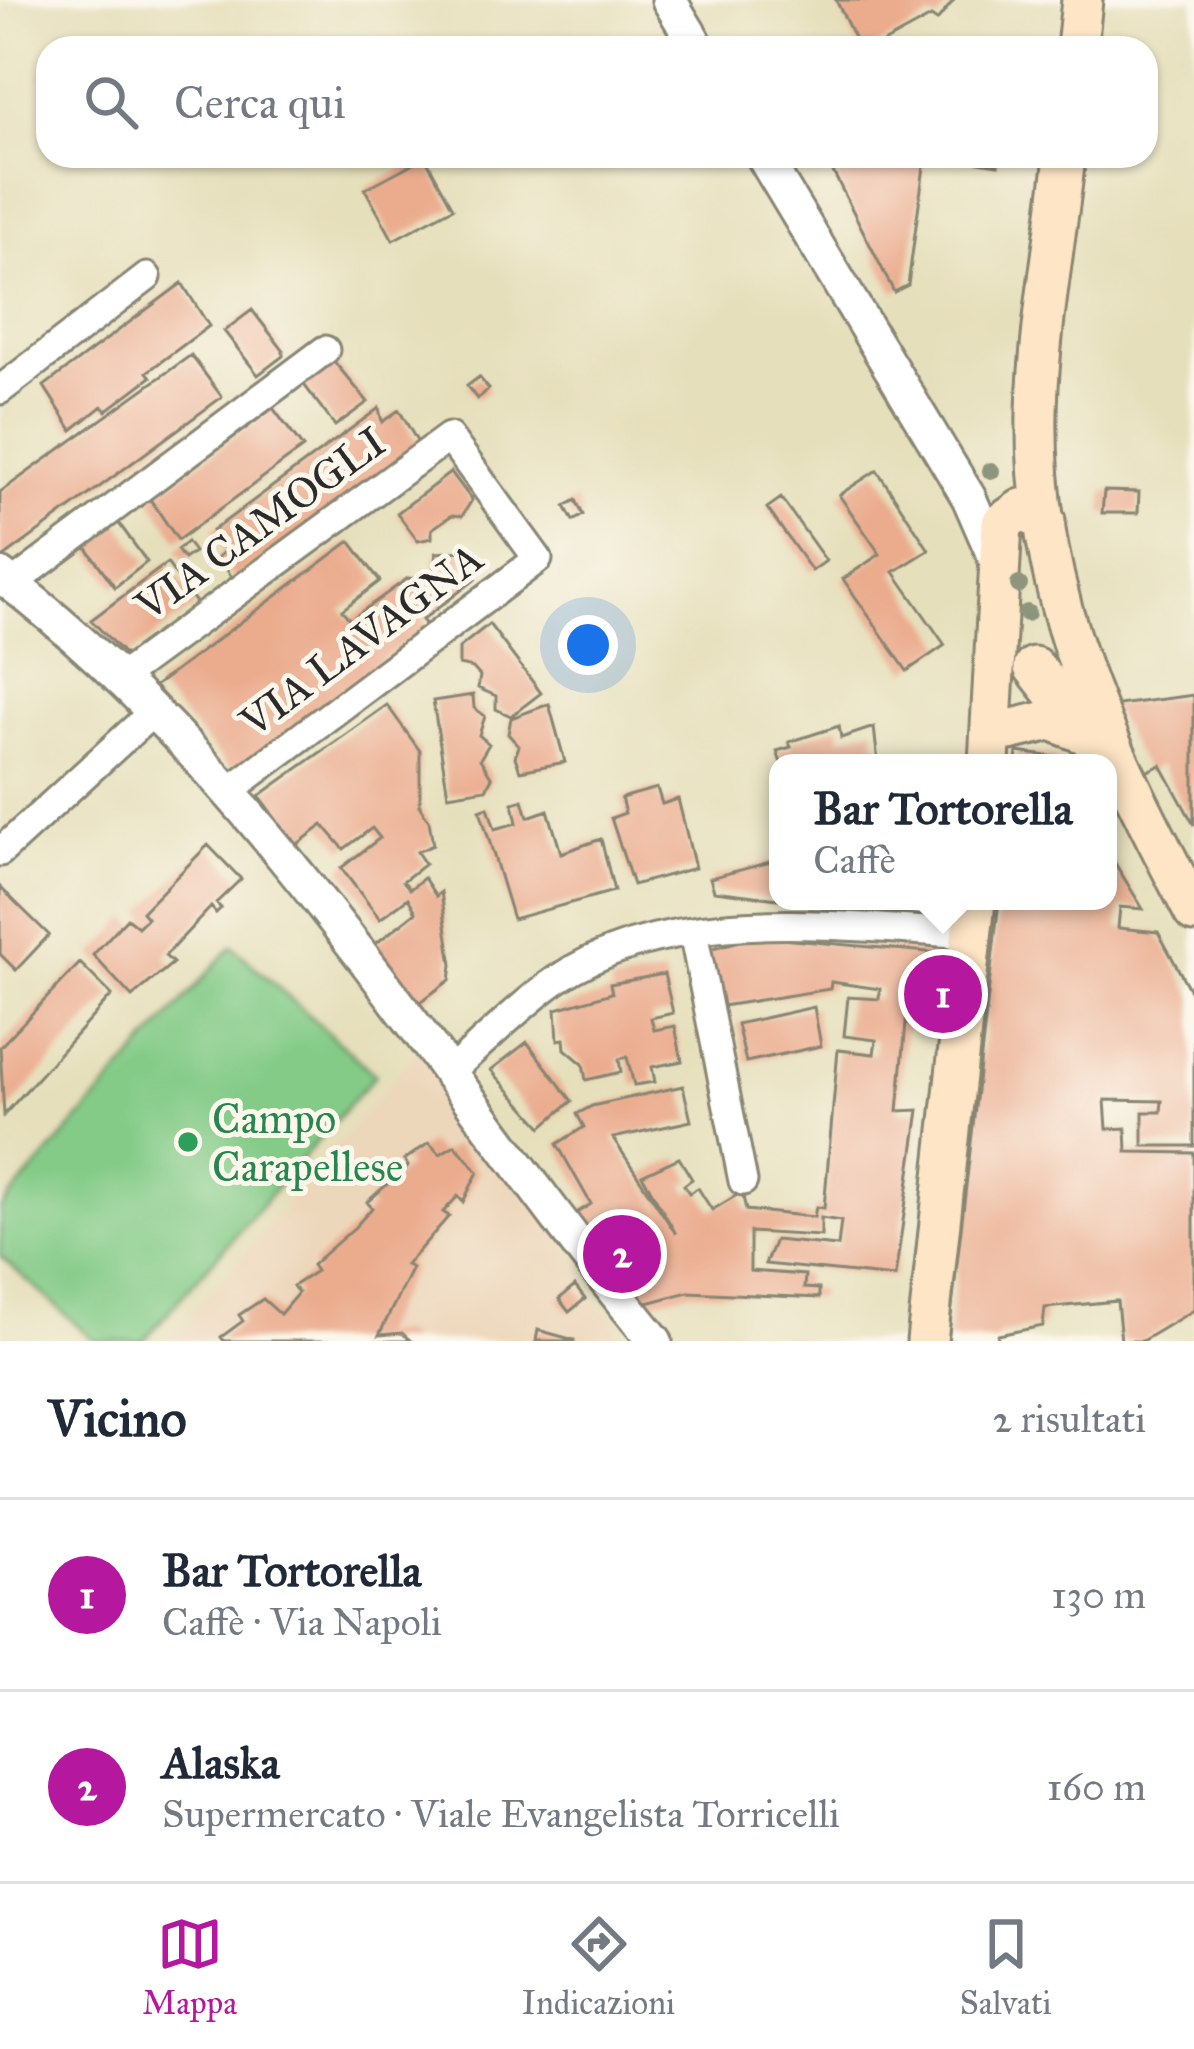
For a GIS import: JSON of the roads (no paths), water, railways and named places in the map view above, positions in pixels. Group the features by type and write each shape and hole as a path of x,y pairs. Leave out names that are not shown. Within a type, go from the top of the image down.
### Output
{"main road":[{"path":"1078,36 1082,0"},
{"path":"997,752 1001,570 1020,517 1037,410 1064,168"},
{"path":"1020,517 1114,754"},
{"path":"997,752 1034,668 1059,653 1067,641"},
{"path":"996,648 1034,668 1103,754"},
{"path":"997,752 1051,720 1081,732"},
{"path":"1117,761 1194,912"},
{"path":"1117,768 1122,773"},
{"path":"927,1341 973,917"}],"street":[{"path":"669,0 691,36"},
{"path":"770,168 968,498 1001,570"},
{"path":"0,389 147,277"},
{"path":"325,350 6,580 121,677 229,791 451,1071 655,1341"},
{"name":"VIA CAMOGLI","path":"121,677 449,437"},
{"name":"VIA LAVAGNA","path":"229,791 538,559 449,437"},
{"path":"968,498 986,513 1020,517"},
{"path":"0,852 153,712"},
{"path":"451,1071 557,980 605,954 750,922 973,917"},
{"path":"693,932 743,1181"}],"place":[{"name":"Bar Tortorella","path":"943,994"},
{"name":"Campo Carapellese","path":"188,1142"},
{"name":"Alaska","path":"622,1254"}]}
